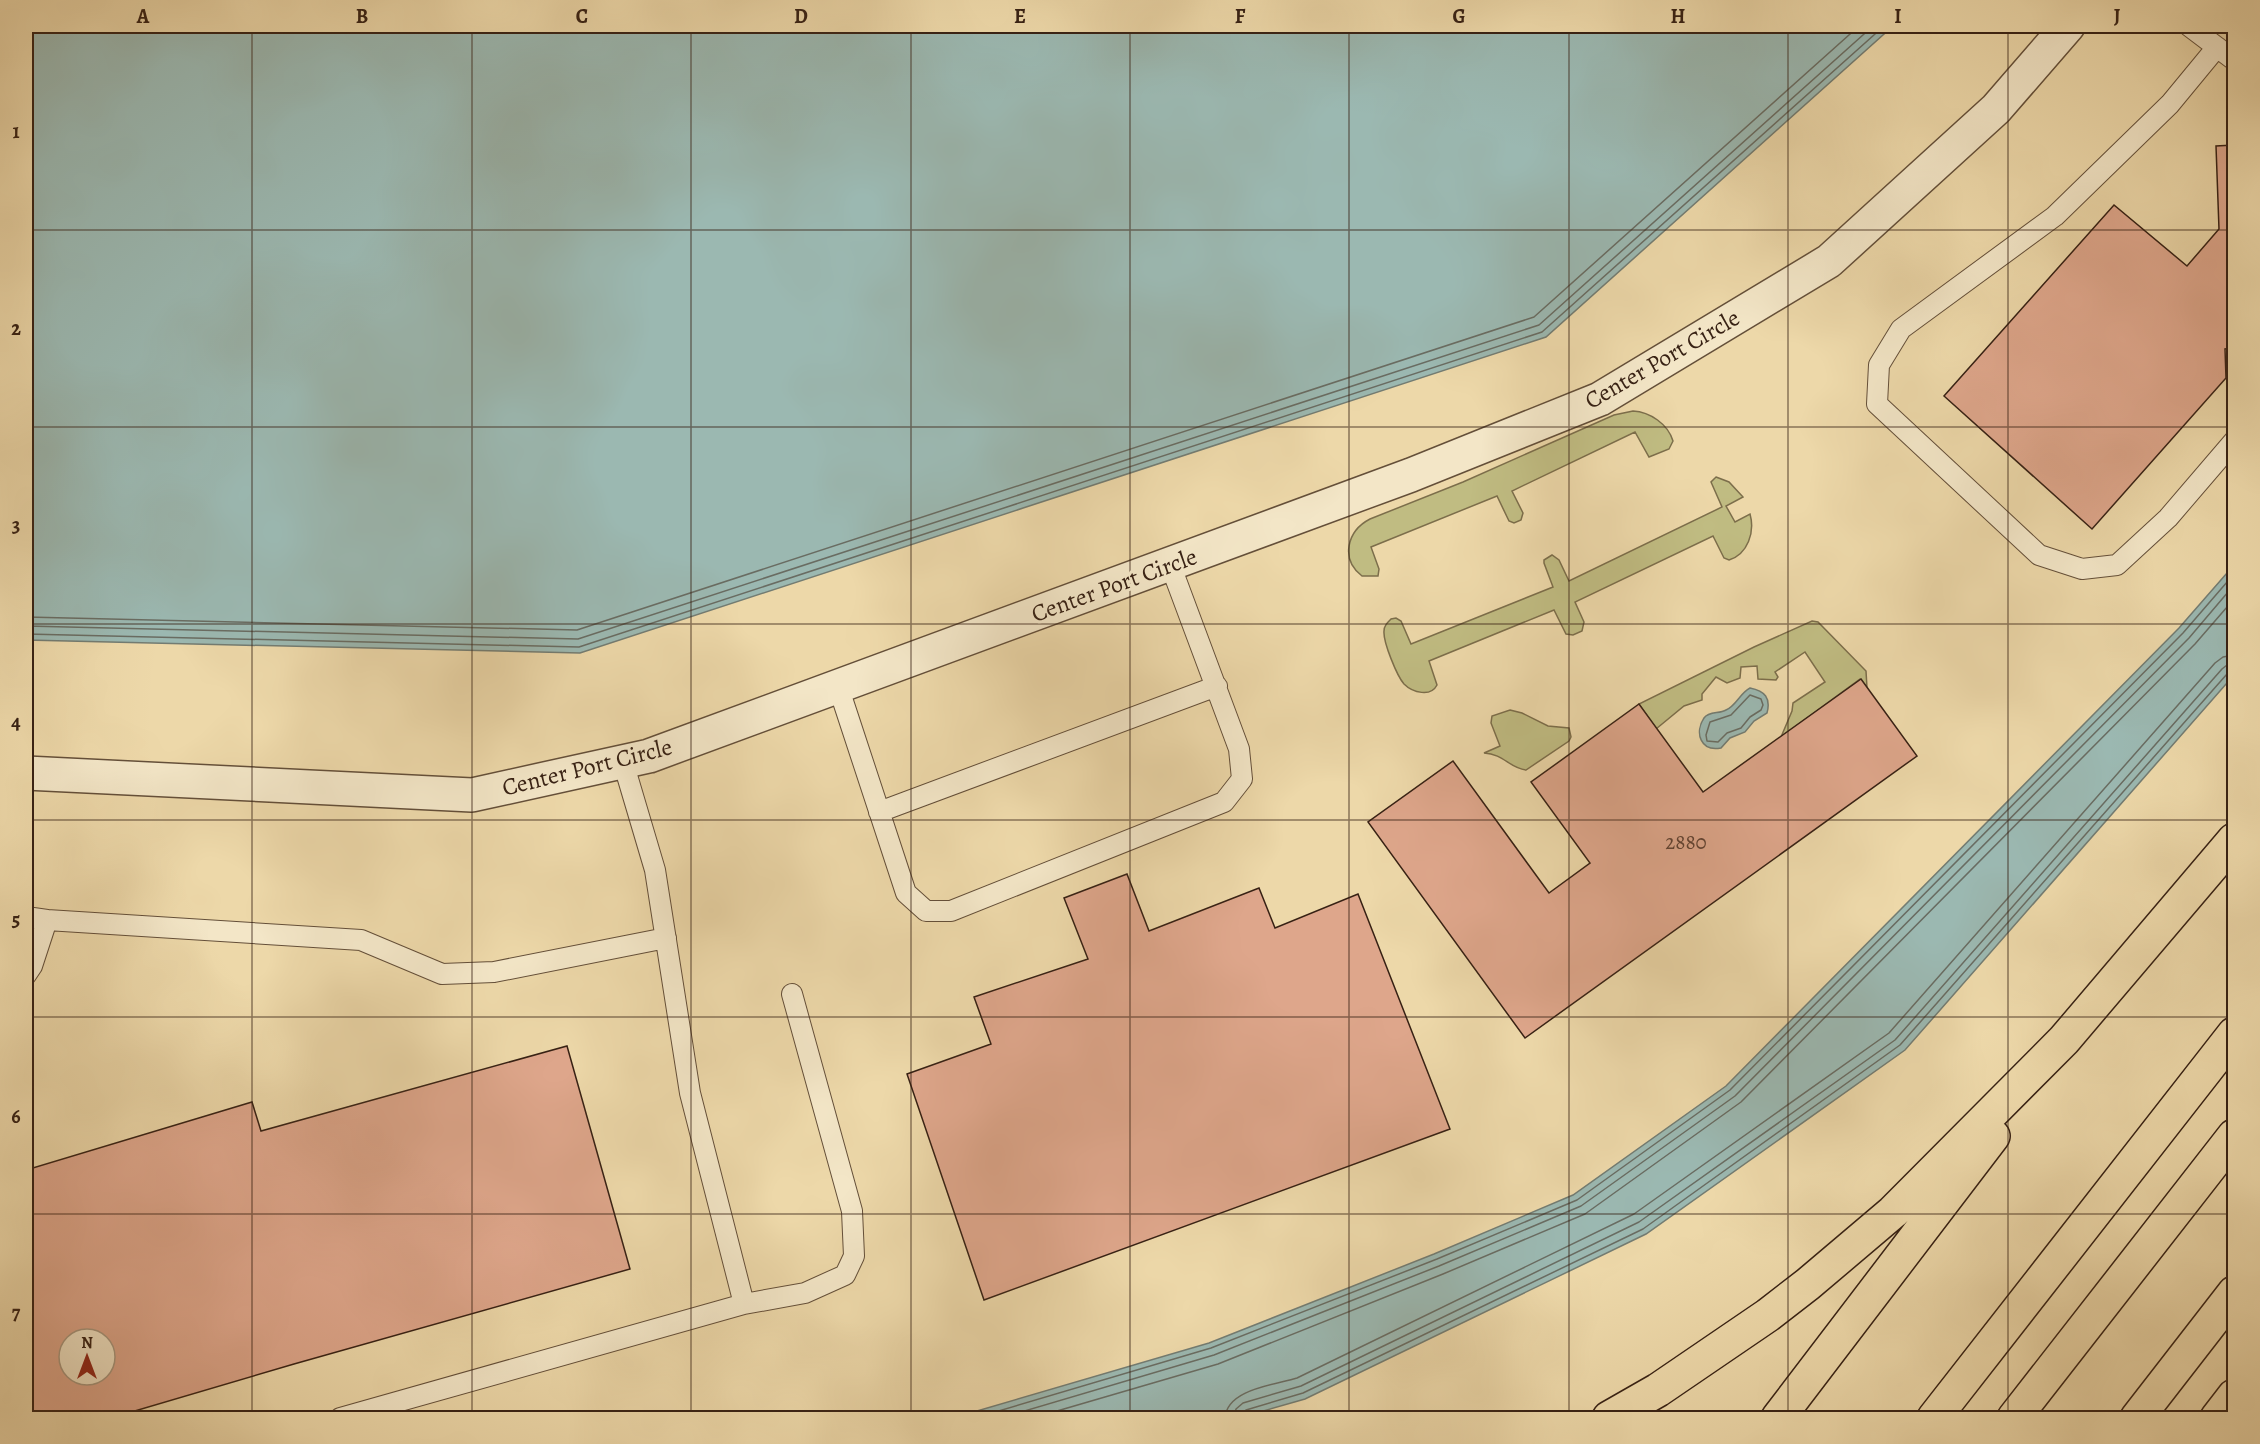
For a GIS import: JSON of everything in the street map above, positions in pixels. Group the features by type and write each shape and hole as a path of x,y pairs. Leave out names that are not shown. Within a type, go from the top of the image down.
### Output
{"highway":[{"path":"1778,1419 1953,1191 2064,1040 2235,840"},
{"path":"1934,1419 2235,1034"},
{"path":"1609,1419 1714,1353 1808,1284 1893,1212 2064,1040"},
{"path":"2014,1419 2235,1136"},
{"path":"2137,1419 2235,1293"},
{"path":"2217,1419 2235,1396"}],"street":[{"name":"Center Port Circle","path":"26,773 472,795 649,756 1411,475 1610,393 1829,261 1996,109 2068,26"}],"lane":[{"path":"2189,26 2235,60"},
{"path":"2217,47 2170,104 2055,216 1901,329 1879,365 1877,404 2039,555 2082,569 2117,565 2168,518 2235,441"},
{"path":"838,686 906,893 926,911 951,911 1224,802 1242,779 1239,749 1170,564"},
{"path":"879,812 1217,686"},
{"path":"623,762 655,870 690,1093 744,1304"},
{"path":"26,917 361,940 442,974 494,972 666,938"},
{"path":"26,975 32,966 47,920"},
{"path":"340,1419 744,1304 805,1293 844,1275 854,1256 852,1210 792,994"}],"shaded area":[{"path":"1633,411 1652,416 1663,424 1673,441 1669,449 1649,457 1635,432 1512,491 1523,513 1521,520 1514,523 1509,521 1497,496 1371,547 1379,569 1378,576 1362,576 1351,562 1349,546 1352,538 1362,524 1370,519 1463,482 1614,415"},
{"path":"1716,477 1729,482 1743,497 1726,506 1735,522 1750,514 1751,535 1745,548 1736,557 1729,560 1724,558 1713,536 1575,602 1584,622 1582,631 1573,635 1566,634 1554,610 1429,661 1437,685 1431,691 1412,690 1401,680 1384,636 1387,623 1391,619 1396,618 1401,621 1411,644 1553,587 1544,563 1544,560 1552,555 1559,560 1569,581 1722,507 1711,482"},
{"path":"1812,621 1818,622 1866,671 1867,688 1860,679 1781,737 1793,703 1825,682 1805,652 1775,672 1778,677 1776,680 1758,679 1757,666 1741,667 1740,678 1727,683 1716,677 1702,694 1702,700 1684,706 1656,729 1639,704 1754,647"},
{"path":"1510,710 1522,713 1548,726 1569,728 1571,737 1569,741 1526,770 1515,767 1497,756 1484,753 1500,746 1491,723 1492,716"}],"water":[{"path":"26,26 1893,26 1546,337 580,653 26,640"},
{"path":"2234,565 2234,675 1905,1050 1646,1234 1305,1399 1239,1418 953,1418 1209,1343 1434,1254 1573,1195 1726,1086 2179,628"},
{"path":"1750,688 1766,696 1767,713 1754,721 1745,732 1730,738 1721,748 1708,747 1704,744 1700,730 1704,718 1709,714 1729,708"}],"building":[{"path":"2234,145 2234,348 2225,349 2226,378 2092,529 1944,396 2114,205 2187,266 2219,229 2216,146"},
{"path":"1861,679 1917,756 1525,1038 1368,822 1453,761 1549,893 1590,863 1531,782 1639,704 1703,792"},
{"path":"1127,874 1149,931 1259,888 1275,928 1358,894 1450,1129 984,1300 907,1074 991,1044 974,997 1088,959 1064,898"},
{"path":"567,1046 630,1269 111,1418 26,1418 26,1170 252,1102 261,1131"}]}
